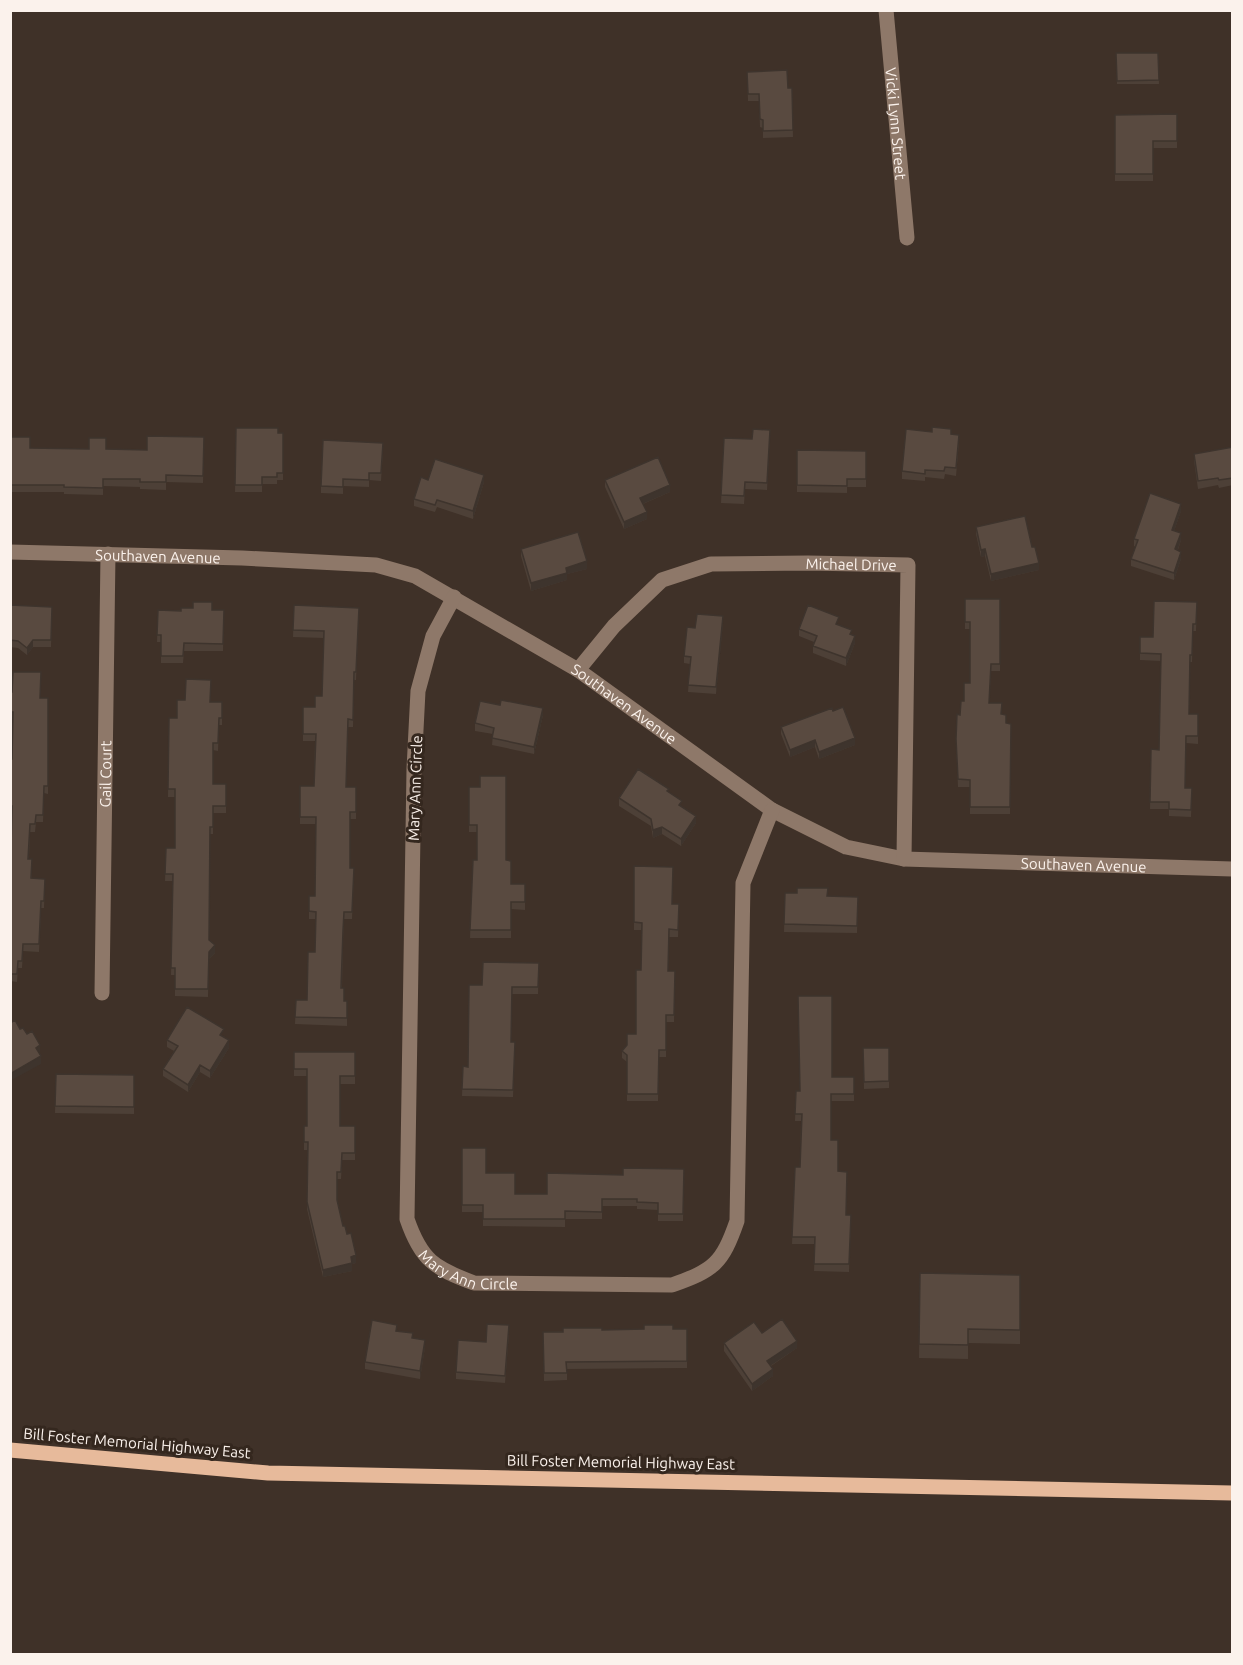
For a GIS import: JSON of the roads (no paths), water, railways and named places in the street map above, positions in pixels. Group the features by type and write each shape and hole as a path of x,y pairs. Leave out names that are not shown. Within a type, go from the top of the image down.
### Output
{"main road":[{"name":"Bill Foster Memorial Highway East","path":"10,1450 268,1473 1233,1493"}],"street":[{"name":"Vicki Lynn Street","path":"886,10 907,238"},
{"name":"Southaven Avenue","path":"10,552 242,558 376,565 415,576 578,670 772,810 846,847 904,860 1233,869"},
{"name":"Gail Court","path":"102,993 108,554"},
{"name":"Michael Drive","path":"578,670 614,626 662,580 711,564 908,565 904,860"},
{"name":"Mary Ann Circle","path":"454,597 433,636 418,691 414,769 407,1219 413,1238 424,1256 446,1272 474,1283 672,1285 697,1276 718,1262 729,1242 736,1221 743,883 772,810"}]}
